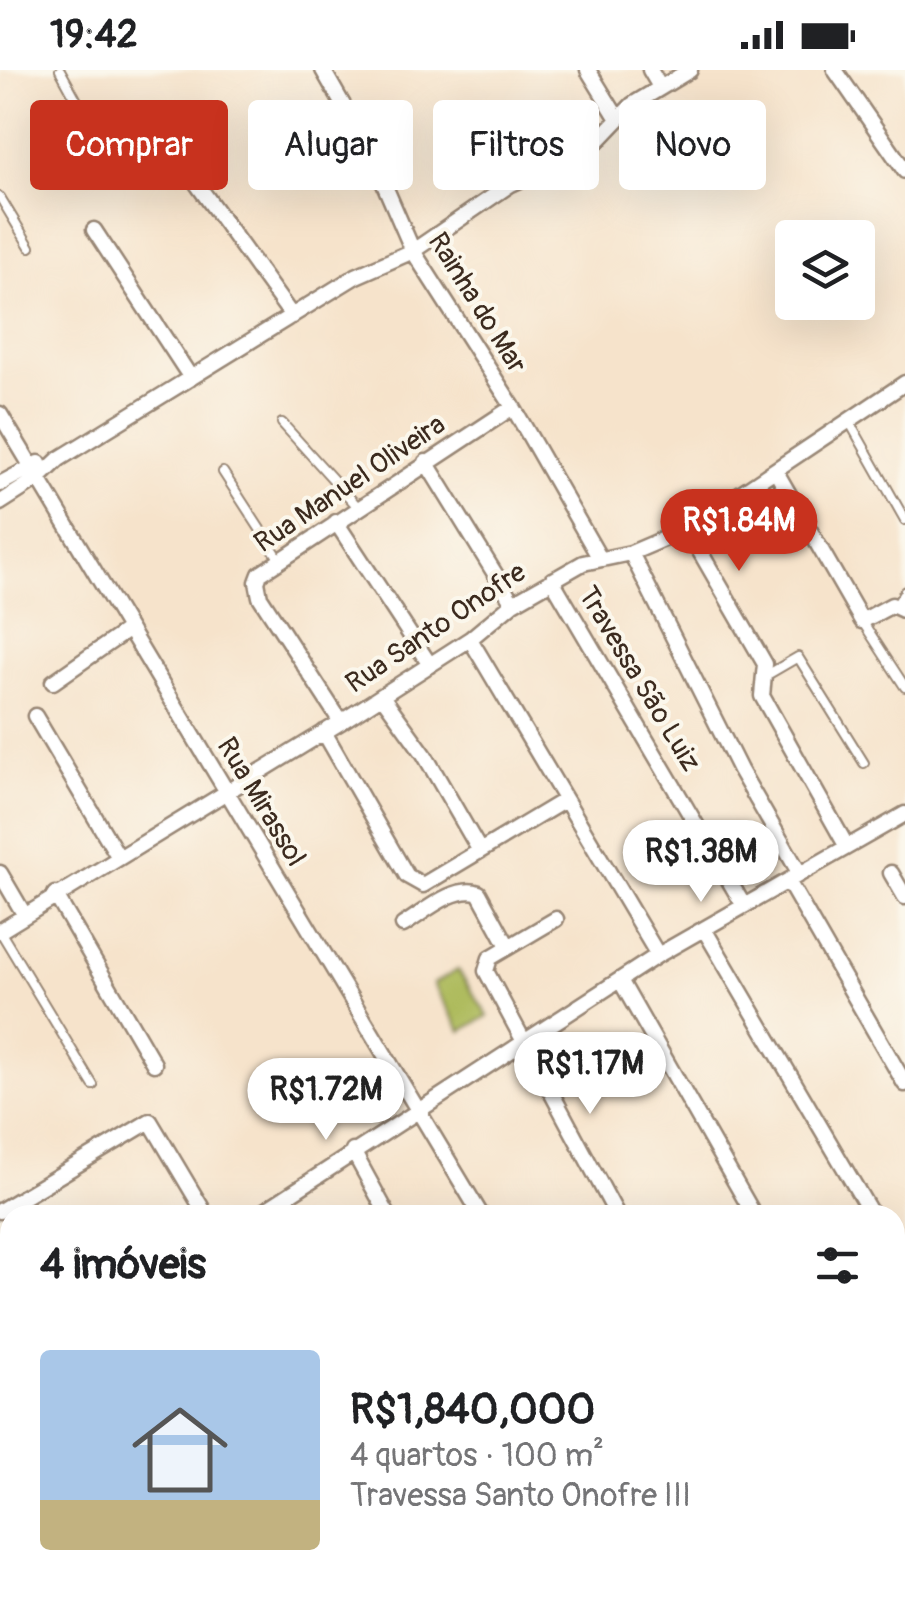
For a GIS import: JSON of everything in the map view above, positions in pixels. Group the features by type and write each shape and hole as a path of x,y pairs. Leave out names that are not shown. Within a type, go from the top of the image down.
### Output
{"street":[{"name":"Rainha do Mar","path":"322,70 371,154 413,251 513,407 599,557"},
{"path":"588,70 618,119"},
{"path":"650,70 660,87"},
{"path":"0,503 35,472 373,266 413,251 512,184 591,148 618,119 690,70"},
{"path":"835,70 904,166"},
{"path":"201,190 292,316"},
{"path":"94,230 190,378"},
{"name":"Rua Santo Onofre","path":"0,931 382,696 470,638 513,603 599,557 631,554 687,529 905,383"},
{"name":"Rua Manuel Oliveira","path":"341,722 257,590 260,574 513,407"},
{"name":"Rua Mirassol","path":"0,414 476,1205"},
{"path":"426,462 513,603"},
{"path":"775,470 862,621 902,602"},
{"path":"0,484 35,472"},
{"path":"336,522 430,665"},
{"path":"687,529 753,641 767,675 762,696 848,848"},
{"path":"631,554 794,878 905,1084"},
{"name":"Travessa São Luiz","path":"552,580 744,906"},
{"path":"53,682 129,629"},
{"path":"470,638 658,955"},
{"path":"382,696 424,754 480,852"},
{"path":"35,716 118,856"},
{"path":"324,732 407,876 423,885 565,800"},
{"path":"284,1205 418,1108 658,955 905,814"},
{"path":"0,873 24,914"},
{"path":"890,873 905,897"},
{"path":"402,925 457,892 472,890 478,893 508,946"},
{"path":"55,894 154,1064"},
{"path":"556,919 490,958 486,971 612,1205"},
{"path":"704,929 866,1205"},
{"path":"620,980 748,1205"},
{"path":"12,1205 150,1122 200,1205"},
{"path":"353,1152 382,1205"}],"lane":[{"path":"60,70 77,100"},
{"path":"0,197 30,247"},
{"path":"848,421 905,520"},
{"path":"282,424 358,507"},
{"path":"223,472 280,560"},
{"path":"862,621 905,687"},
{"path":"767,675 798,657 864,763"},
{"path":"0,931 93,1084"}],"green space":[{"path":"458,970 488,1016 461,1031 433,984"}]}
